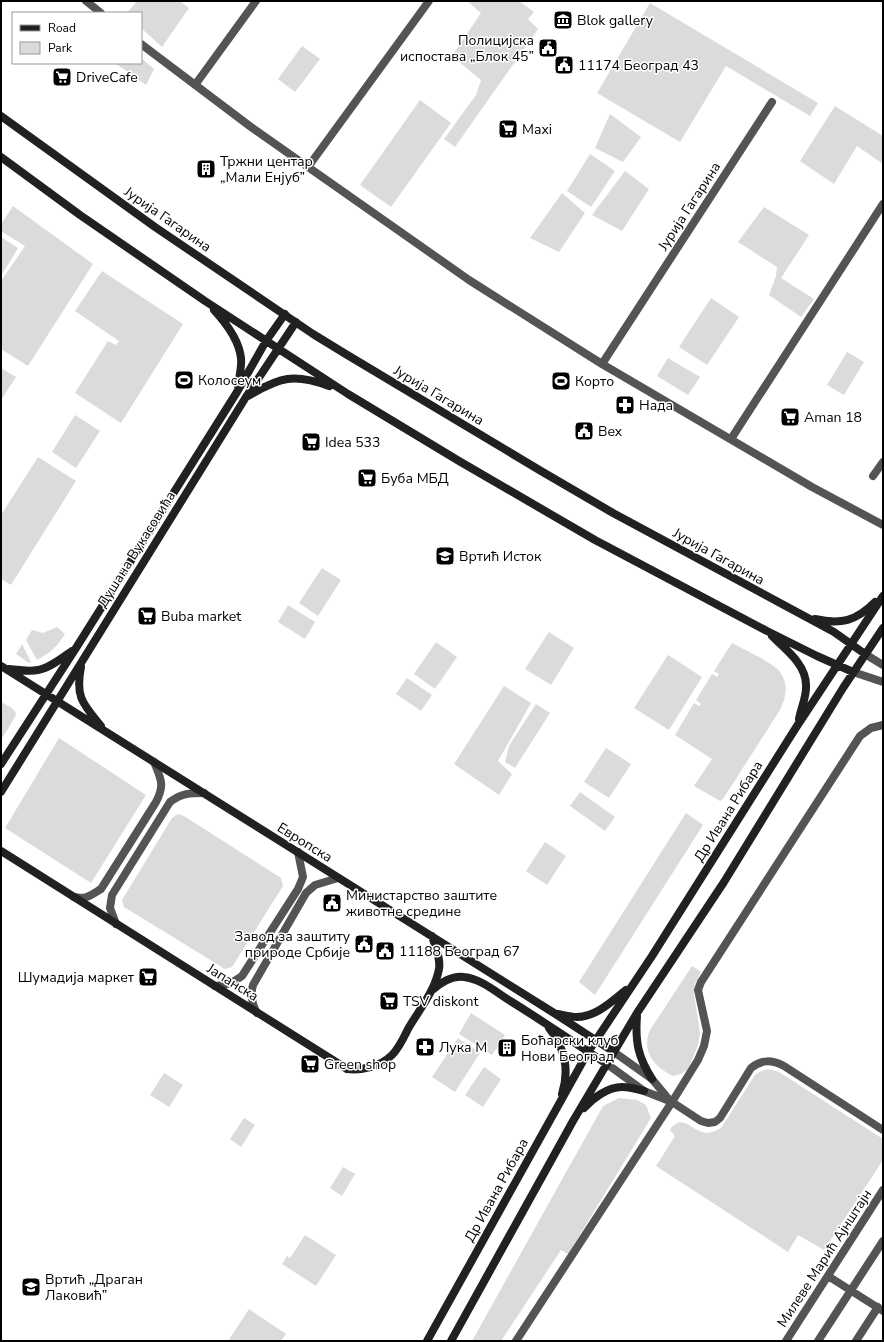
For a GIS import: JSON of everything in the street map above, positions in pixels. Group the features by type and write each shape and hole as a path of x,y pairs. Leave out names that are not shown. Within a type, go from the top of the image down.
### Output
{"main road":[{"name":"Јурија Гагарина","path":"1,116 155,227 344,353 554,479 613,513 834,632 865,654"},
{"path":"1,157 80,215 205,301 342,390 459,461 595,540 767,631 837,666 853,672"},
{"path":"205,301 229,328 239,349 241,359 237,392"},
{"name":"Душана Вукасовића","path":"1,764 237,392 266,341 285,314"},
{"name":"Душана Вукасовића","path":"1,792 246,397 296,322"},
{"path":"246,397 268,384 284,378 314,381 342,390"},
{"path":"805,617 831,622 842,622 857,616 883,596"},
{"name":"Др Ивана Рибара","path":"427,1341 595,1040 652,956 797,726 883,596"},
{"path":"451,1341 573,1121 637,1013 724,882 853,672 883,628"},
{"path":"767,631 796,660 804,674 806,690 797,726"},
{"path":"3,667 31,670 42,669 56,662 76,648"},
{"path":"82,662 78,681 79,694 82,701 103,730"},
{"name":"Европска","path":"3,667 595,1040"},
{"name":"Јапанска","path":"1,852 347,1069 358,1070 380,1063 392,1054 430,991 439,968 438,957 432,936"},
{"path":"1,858 18,862"},
{"name":"Јапанска","path":"430,991 448,980 463,976 480,982 545,1023"},
{"path":"554,1013 576,1017 590,1014 603,1008 632,986"},
{"path":"637,1013 637,1044 640,1057 652,1079"},
{"path":"545,1023 607,1064"},
{"path":"545,1023 560,1045 564,1055 565,1067 563,1089 557,1107"},
{"path":"595,1040 614,1052"},
{"path":"573,1121 596,1097 612,1088 627,1087 644,1090"}],"street":[{"path":"86,1 100,12"},
{"path":"195,85 256,1"},
{"path":"308,167 429,1"},
{"path":"142,45 251,127 469,280 602,364 812,487 883,525"},
{"name":"Јурија Гагарина","path":"602,364 772,102"},
{"path":"731,439 883,204"},
{"path":"873,476 883,462"},
{"name":"Јурија Гагарина","path":"865,654 883,665"},
{"path":"853,672 883,682"},
{"path":"516,1341 698,1060 706,1041 706,1026 698,990 701,982 860,736 872,728 883,725"},
{"path":"74,897 81,899 101,889 156,802 162,790 162,786 154,762"},
{"path":"116,924 110,908 112,895 170,802 180,795 204,793"},
{"path":"215,986 228,985 242,976 298,889 303,877 298,852"},
{"path":"257,1013 251,997 252,985 306,893 314,885 338,878"},
{"path":"614,1052 652,1079 672,1102"},
{"path":"607,1064 644,1090 672,1102 701,1121 708,1123 715,1122 720,1118 751,1068 757,1063 770,1061 784,1066 883,1130"},
{"name":"Милеве Марић Ајнштајн","path":"786,1341 883,1190"},
{"path":"818,1341 883,1241"},
{"path":"828,1276 880,1309 856,1341"}],"green space":[{"path":"137,1 180,1 189,8 162,47 142,29 142,12 128,12"},
{"path":"467,1 519,1 534,12 528,19 538,29 455,147 444,139 476,95 481,80 452,56 481,13"},
{"path":"650,3 818,103 810,116 726,66 680,142 597,93"},
{"path":"302,46 320,59 295,92 278,79"},
{"path":"142,59 154,69 146,85 116,64 142,64"},
{"path":"420,100 451,123 391,207 360,185"},
{"path":"835,106 883,136 883,164 857,146 834,184 800,161"},
{"path":"610,114 641,137 623,162 595,148"},
{"path":"590,154 615,171 591,207 567,191"},
{"path":"625,171 649,189 622,231 592,215"},
{"path":"562,193 585,213 559,252 530,238"},
{"path":"13,206 93,264 28,366 1,349 1,281 25,246 1,231 1,224"},
{"path":"764,207 809,235 781,278 814,299 801,317 769,295 776,276 777,267 738,242"},
{"path":"1,237 18,248 1,276"},
{"path":"102,271 183,324 121,423 75,393 108,341 116,345 119,341 75,311"},
{"path":"711,298 739,317 707,365 679,347"},
{"path":"847,352 864,362 844,395 827,385"},
{"path":"668,358 700,377 688,395 657,376"},
{"path":"1,368 16,377 1,400"},
{"path":"75,415 100,431 76,468 52,452"},
{"path":"38,457 76,481 11,585 1,579 1,515"},
{"path":"322,568 341,580 318,616 299,603"},
{"path":"288,605 315,622 305,639 278,622"},
{"path":"57,627 65,634 53,649 37,660 26,640 32,630 43,633"},
{"path":"549,632 574,648 551,685 525,669"},
{"path":"436,642 457,657 435,689 414,674"},
{"path":"732,643 777,668 785,681 786,691 780,710 723,799 720,801 694,786 712,759 675,735 694,703 699,706 701,704 696,700 712,674 717,677 719,674 714,671"},
{"path":"22,644 31,662 29,663 16,654"},
{"path":"668,655 702,677 669,730 634,708"},
{"path":"407,678 432,695 421,711 396,694"},
{"path":"504,686 531,703 498,761 512,774 499,795 454,764"},
{"path":"1,702 12,708 16,713 1,740"},
{"path":"536,704 550,713 515,768 505,762 509,746"},
{"path":"59,738 146,795 91,883 5,828"},
{"path":"606,748 631,764 609,798 584,782"},
{"path":"580,792 615,817 605,831 570,806"},
{"path":"686,813 703,825 595,995 579,982"},
{"path":"178,814 184,816 281,878 283,886 232,967 225,969 124,907 122,900 172,818"},
{"path":"545,842 566,856 547,885 526,871"},
{"path":"692,966 701,972 695,984 694,994 700,1033 698,1045 688,1069 681,1074 673,1076 660,1068 651,1058 647,1045 648,1038 650,1030"},
{"path":"471,1013 505,1035 492,1055 459,1034"},
{"path":"458,1038 480,1053 455,1092 432,1077"},
{"path":"484,1067 501,1079 483,1107 465,1095"},
{"path":"768,1069 779,1072 883,1139 883,1160 824,1250 798,1235 788,1252 656,1166 675,1136 670,1130 674,1125 679,1123 687,1124 701,1132 706,1133 721,1128 755,1075"},
{"path":"164,1073 183,1085 169,1107 150,1095"},
{"path":"619,1098 637,1100 646,1105 651,1118 568,1254 561,1250 501,1341 472,1341 603,1106"},
{"path":"244,1118 255,1125 241,1147 230,1139"},
{"path":"343,1167 355,1174 342,1196 330,1188"},
{"path":"305,1235 336,1255 316,1286 282,1264 287,1256 290,1258"},
{"path":"249,1309 286,1334 281,1341 228,1341"}],"place":[{"name":"Blok gallery","path":"563,20"},
{"name":"Полицијска испостава „Блок 45”","path":"548,48"},
{"name":"11174 Београд 43","path":"564,65"},
{"name":"DriveCafe","path":"62,77"},
{"name":"Maxi","path":"508,129"},
{"name":"Тржни центар „Мали Енјуб”","path":"206,169"},
{"name":"Колосеум","path":"184,380"},
{"name":"Корто","path":"561,381"},
{"name":"Нада","path":"625,405"},
{"name":"Aman 18","path":"790,417"},
{"name":"Bex","path":"584,431"},
{"name":"Idea 533","path":"311,442"},
{"name":"Буба МБД","path":"367,478"},
{"name":"Вртић Исток","path":"445,556"},
{"name":"Buba market","path":"147,616"},
{"name":"Министарство заштите животне средине","path":"332,903"},
{"name":"Завод за заштиту природе Србије","path":"364,944"},
{"name":"11188 Београд 67","path":"385,951"},
{"name":"Шумадија маркет","path":"148,977"},
{"name":"TSV diskont","path":"389,1001"},
{"name":"Лука М","path":"425,1047"},
{"name":"Боћарски клуб Нови Београд","path":"507,1048"},
{"name":"Green shop","path":"310,1064"},
{"name":"Вртић „Драган Лаковић”","path":"31,1287"}]}
